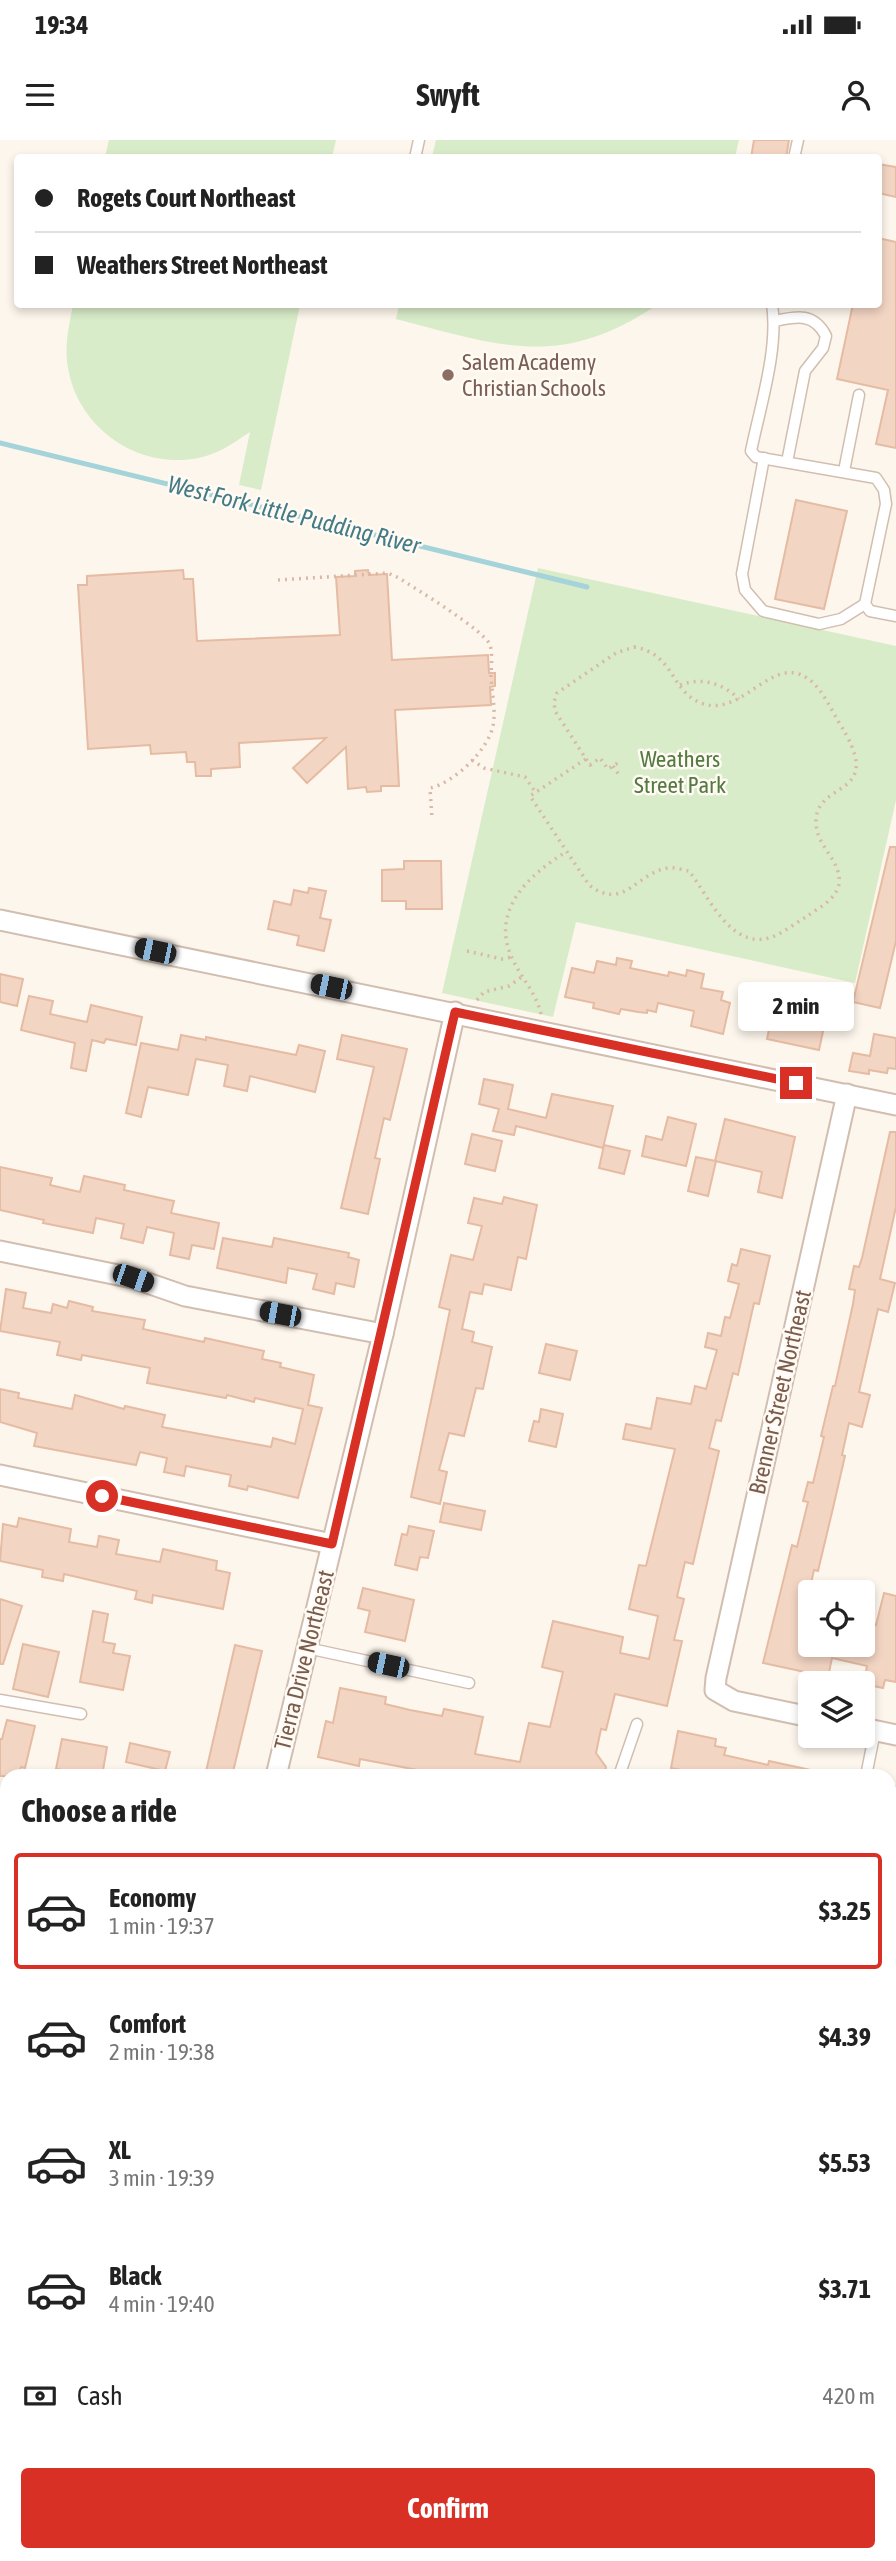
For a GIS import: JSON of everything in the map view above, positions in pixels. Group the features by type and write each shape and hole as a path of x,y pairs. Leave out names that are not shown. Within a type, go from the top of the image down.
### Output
{"street":[{"path":"0,920 896,1105"},
{"name":"Tierra Drive Northeast","path":"277,1769 383,1334 465,1014"},
{"name":"Brenner Street Northeast","path":"798,1714 734,1701 715,1690 848,1094"},
{"path":"0,1251 133,1278 185,1296 383,1334"},
{"path":"0,1475 332,1544"},
{"path":"875,1730 896,1735"}],"lane":[{"path":"764,458 742,574 745,590 763,611 819,624 841,619 865,604 886,504 884,490 876,478 787,461 764,458 756,457 751,451 773,342 775,321 773,308"},
{"path":"775,321 792,317 807,318 820,325 826,336 823,348 805,371 787,461"},
{"path":"844,471 859,395"},
{"path":"865,604 870,611 896,616"},
{"path":"307,1648 469,1683"},
{"path":"0,1700 81,1714"},
{"path":"621,1769 637,1724"},
{"path":"866,1769 868,1748"}],"path":[{"path":"278,580 388,572 479,632 490,645 494,722 490,735 472,760 442,785 430,788 432,819"},
{"path":"586,759 530,796 589,885 605,895 624,892 661,869 671,867 690,871 721,917 733,929 744,936 766,939 779,934 830,900 837,891 837,866 819,839 816,820 818,809 825,801 847,785 853,775 856,754 853,743 809,679 799,674 783,673 739,699 721,706 705,704 689,696 656,655 634,647 616,653 560,689 555,696 555,711 590,765 600,758 608,769 621,761"},
{"path":"680,685 700,680 709,682 730,691 739,699"},
{"path":"472,760 484,768 525,776 536,793"},
{"path":"612,766 619,775"},
{"path":"540,1030 539,1005 512,957 507,931 517,894 535,873 567,851"},
{"path":"467,951 502,959 512,957"},
{"path":"465,1014 479,995 509,986 523,976"}],"green space":[{"path":"109,140 336,140 333,154 106,154"},
{"path":"436,140 739,140 736,154 433,154"},
{"path":"72,308 299,308 261,490 239,485 250,432 213,454 176,460 133,451 114,440 84,409 74,390 67,360"},
{"path":"398,308 652,308 622,325 590,338 559,345 499,344 396,319"},
{"name":"Weathers Street Park","path":"538,568 896,646 896,800 855,983 576,922 553,1017 442,993"}],"building":[{"path":"754,140 789,140 787,154 752,154"},
{"path":"882,165 896,167 896,197 882,194"},
{"path":"882,239 896,242 896,448 876,444 888,390 837,379 852,308 882,308"},
{"path":"796,500 847,511 824,609 775,599"},
{"path":"183,570 184,579 193,579 197,641 340,635 336,577 355,576 355,571 368,570 369,575 387,574 392,660 488,655 489,673 495,673 495,686 490,687 491,705 395,710 399,786 381,786 381,791 367,792 366,787 348,789 346,747 307,783 293,768 326,738 239,743 240,767 211,769 211,776 196,776 195,762 187,762 186,752 151,754 150,745 88,749 78,585 87,585 87,576"},
{"path":"890,847 896,847 896,941 880,1008 853,1002"},
{"path":"404,861 441,861 442,909 406,909 406,901 382,901 382,870 404,869"},
{"path":"309,888 326,891 320,918 331,920 324,951 297,945 299,936 268,929 274,901 291,905 294,890 308,893"},
{"path":"617,958 632,961 630,968 668,976 669,972 686,976 687,970 704,974 701,988 723,992 721,1000 730,1003 723,1034 691,1026 694,1011 658,1003 656,1012 621,1009 619,1014 593,1008 594,1003 565,997 572,968 594,973 597,961 616,965"},
{"path":"0,974 23,979 17,1006 0,1002"},
{"path":"29,996 53,1001 50,1014 87,1022 91,1005 142,1017 136,1045 106,1039 104,1043 92,1040 86,1071 71,1068 75,1043 21,1030"},
{"path":"773,1011 825,1022 819,1050 767,1039"},
{"path":"874,1034 896,1038 896,1069 888,1068 887,1073 869,1070 869,1074 849,1071 853,1053 870,1056"},
{"path":"181,1035 206,1040 206,1037 296,1055 299,1045 325,1051 315,1092 250,1076 247,1091 224,1086 228,1065 196,1059 188,1095 148,1087 141,1117 126,1113 141,1043 178,1050"},
{"path":"342,1035 407,1049 390,1120 384,1118 375,1158 380,1159 368,1214 341,1208 374,1067 337,1059"},
{"path":"484,1079 513,1085 508,1109 546,1118 552,1094 613,1106 603,1148 516,1126 514,1135 493,1131 499,1109 479,1104"},
{"path":"668,1117 696,1124 686,1166 642,1156 646,1136 662,1140"},
{"path":"725,1119 795,1137 782,1198 758,1192 762,1172 715,1161"},
{"path":"890,1132 896,1132 896,1207 880,1279 895,1283 888,1312 878,1309 859,1392 870,1395 862,1427 849,1423 842,1455 845,1456 818,1571 814,1570 812,1580 798,1580 798,1657 875,1657 875,1625 884,1593 896,1596 896,1682 885,1680 883,1688 875,1686 875,1671 866,1671 867,1666 832,1658 829,1671 800,1671 763,1663 792,1545 797,1547 808,1502 803,1501 808,1482 813,1483 824,1437 821,1436 853,1304 855,1290 849,1289 854,1266 859,1267"},
{"path":"472,1134 502,1141 495,1171 465,1164"},
{"path":"604,1145 630,1151 624,1174 599,1168"},
{"path":"696,1157 716,1161 708,1196 688,1191"},
{"path":"0,1167 52,1178 50,1185 80,1192 84,1176 125,1185 124,1190 174,1201 171,1213 219,1223 214,1249 192,1245 189,1259 170,1255 174,1233 147,1227 143,1243 121,1238 124,1224 96,1218 93,1233 43,1223 44,1220 0,1210"},
{"path":"504,1197 537,1205 526,1259 518,1257 511,1290 484,1284 482,1294 470,1292 462,1329 474,1332 472,1342 492,1347 483,1389 476,1388 464,1436 449,1433 439,1470 447,1472 440,1504 411,1497 450,1310 439,1307 451,1255 473,1260 482,1226 468,1223 474,1198 502,1204"},
{"path":"223,1238 272,1247 274,1238 349,1253 348,1257 359,1260 354,1287 336,1283 334,1294 313,1289 317,1274 288,1268 286,1283 217,1268"},
{"path":"741,1249 770,1256 759,1304 754,1303 738,1375 733,1373 721,1421 716,1420 709,1448 719,1451 693,1564 685,1562 677,1597 684,1599 674,1640 682,1641 667,1706 615,1694 606,1730 601,1729 596,1753 606,1769 412,1769 360,1759 359,1766 318,1757 326,1721 333,1723 340,1688 386,1697 385,1704 410,1710 442,1716 444,1709 483,1717 475,1754 520,1762 529,1723 550,1727 563,1672 542,1667 553,1621 623,1637 620,1653 649,1659 658,1616 629,1609 639,1565 646,1566 675,1449 623,1439 626,1424 651,1429 657,1398 691,1404 695,1386 706,1389 717,1350 705,1347 708,1333 721,1336 725,1317 730,1318 739,1284 728,1281 732,1264 737,1266"},
{"path":"6,1289 26,1293 23,1308 51,1313 53,1304 67,1308 69,1301 93,1307 92,1311 145,1320 143,1329 204,1342 205,1338 264,1351 262,1359 281,1363 280,1367 314,1375 308,1405 322,1408 298,1498 248,1486 247,1490 229,1486 231,1475 186,1466 184,1476 164,1472 167,1458 140,1452 136,1465 34,1446 37,1433 0,1422 0,1389 19,1393 18,1398 72,1409 75,1395 124,1409 125,1406 165,1415 162,1427 271,1447 273,1438 295,1444 303,1409 255,1398 254,1402 227,1395 226,1398 147,1383 150,1368 82,1355 81,1360 57,1355 60,1342 0,1331"},
{"path":"546,1344 577,1351 570,1380 539,1373"},
{"path":"541,1409 563,1414 556,1447 529,1441 534,1421 539,1422"},
{"path":"444,1503 485,1511 481,1530 440,1522"},
{"path":"19,1518 71,1529 69,1542 97,1547 99,1536 119,1540 116,1554 160,1562 163,1549 217,1561 216,1570 230,1573 223,1609 153,1595 152,1603 135,1599 137,1591 64,1574 63,1581 42,1577 43,1570 0,1561 3,1524 17,1527"},
{"path":"409,1526 434,1531 428,1558 420,1557 417,1570 395,1565 402,1534 407,1535"},
{"path":"363,1588 414,1600 405,1641 365,1632 370,1611 358,1608"},
{"path":"0,1599 22,1606 3,1664 0,1664"},
{"path":"93,1611 108,1614 103,1642 115,1644 113,1653 130,1656 123,1690 80,1682"},
{"path":"23,1644 59,1652 48,1697 13,1689"},
{"path":"235,1645 262,1651 234,1769 207,1769"},
{"path":"7,1720 35,1726 25,1768 0,1769 2,1739"},
{"path":"678,1731 716,1739 715,1746 726,1748 724,1755 768,1765 769,1761 806,1769 676,1769 671,1768"},
{"path":"62,1739 107,1747 103,1769 56,1769"},
{"path":"130,1743 170,1752 166,1769 126,1762"}],"waterway":[{"name":"West Fork Little Pudding River","path":"0,443 587,587"}],"place":[{"name":"Salem Academy Christian Schools","path":"448,375"}],"route":[{"path":"102,1496 332,1544 383,1334 455,1012 796,1083"}]}
